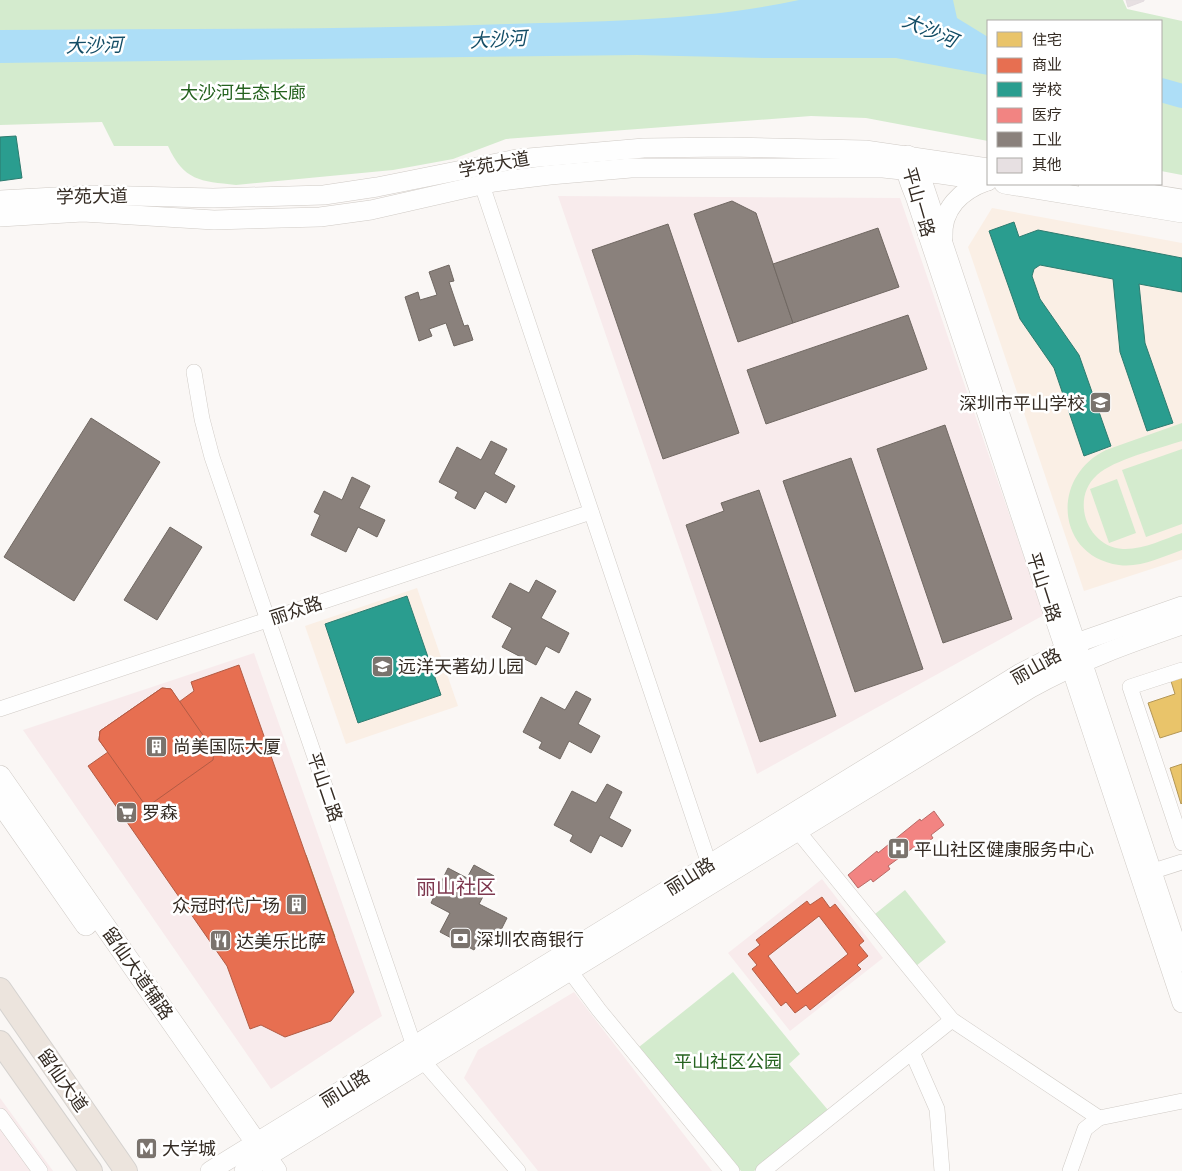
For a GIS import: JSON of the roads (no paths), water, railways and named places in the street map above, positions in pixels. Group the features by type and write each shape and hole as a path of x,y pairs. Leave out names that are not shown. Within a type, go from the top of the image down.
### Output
{"main road":[{"name":"留仙大道辅路","path":"0,776 257,1161"},
{"name":"留仙大道辅路","path":"0,802 257,1161"},
{"name":"留仙大道","path":"0,989 126,1171"},
{"name":"留仙大道","path":"0,1042 91,1171"}],"street":[{"name":"学苑大道","path":"0,200 92,194 205,198 324,195 404,182 490,163 615,149 739,147 865,150 911,165 987,177"},
{"name":"学苑大道","path":"0,217 83,212 214,220 320,217 370,210 482,185 550,175 631,168 911,165"},
{"name":"平山一路","path":"911,165 944,247 1074,656"},
{"name":"平山一路","path":"911,165 1146,873 1182,1003"},
{"path":"944,247 944,224 953,203 968,189 987,180"},
{"path":"482,185 709,864"},
{"name":"学苑大道","path":"1030,185 1182,213"},
{"path":"1094,185 1182,199"},
{"name":"平山二路","path":"194,372 202,419 212,457 418,1053 518,1171"},
{"name":"丽众路","path":"0,709 591,512"},
{"name":"丽山路","path":"418,1053 570,971 792,824 1031,688 1074,656 1182,606"},
{"name":"丽山路","path":"1074,656 1122,646 1182,625"},
{"path":"1182,670 1130,687 1182,844"},
{"path":"792,824 952,1020 1100,1118"},
{"name":"丽山路","path":"210,1171 257,1161 418,1053 709,864 792,824"},
{"path":"1146,873 1182,862"},
{"name":"平山一路","path":"1146,873 1182,962"},
{"path":"570,971 599,1010 732,1171"},
{"path":"763,1171 952,1020"},
{"path":"912,1052 937,1109 942,1171"},
{"path":"1070,1171 1085,1129 1100,1118 1182,1101"},
{"path":"0,1116 40,1171"}],"water":[{"path":"799,0 953,0 957,18 987,36 987,75 896,58 766,58 637,55 0,63 0,30 254,29 617,21 690,16 763,7"}],"waterway":[{"name":"大沙河","path":"1162,90 1182,96"}],"place":[{"name":"深圳市平山学校","path":"1101,403"},
{"name":"远洋天著幼儿园","path":"382,666"},
{"name":"尚美国际大厦","path":"157,746"},
{"name":"罗森","path":"126,812"},
{"name":"平山社区健康服务中心","path":"898,849"},
{"name":"众冠时代广场","path":"296,905"},
{"name":"深圳农商银行","path":"460,939"},
{"name":"达美乐比萨","path":"220,941"},
{"name":"大学城","path":"146,1148"}],"district":[{"name":"丽山社区","path":"456,887"}],"park label":[{"name":"大沙河生态长廊","path":"243,92"},
{"name":"平山社区公园","path":"728,1061"}]}
